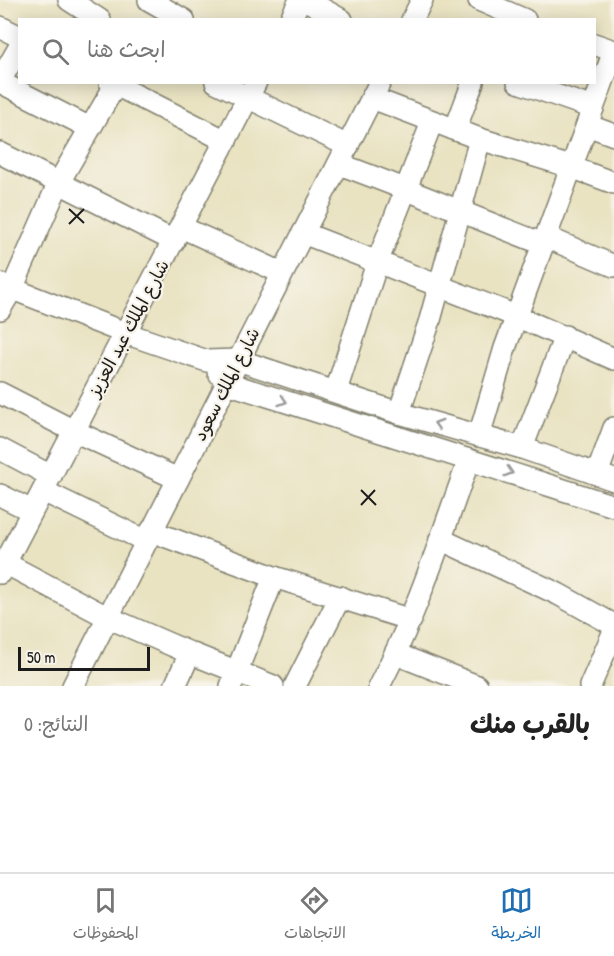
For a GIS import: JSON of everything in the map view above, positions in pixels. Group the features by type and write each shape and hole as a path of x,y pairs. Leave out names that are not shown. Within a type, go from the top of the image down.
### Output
{"street":[{"path":"69,0 97,18"},
{"path":"291,18 300,0"},
{"path":"306,0 338,18"},
{"path":"413,18 422,0"},
{"path":"479,0 521,18"},
{"path":"157,7 180,18"},
{"path":"0,27 18,36"},
{"path":"479,436 516,316 571,167 598,106 614,51 596,45"},
{"path":"18,50 0,82 90,128"},
{"path":"0,309 6,286 59,182 113,84"},
{"path":"116,84 226,141"},
{"path":"225,84 252,90 344,155 406,188 459,212 545,240 614,266"},
{"path":"455,130 472,84"},
{"path":"525,84 598,106 614,135"},
{"path":"372,88 432,122 614,183"},
{"name":"شارع الملك سعود","path":"73,686 344,155 372,88"},
{"name":"شارع الملك عبد العزيز","path":"4,559 47,483 252,90"},
{"path":"336,392 377,263 432,122"},
{"path":"399,413 429,320 480,139"},
{"path":"0,153 59,182 178,234 282,273"},
{"path":"303,233 439,285 614,358"},
{"path":"6,286 124,333 207,361 238,360 399,413 522,448 605,477 614,428"},
{"path":"522,448 565,336"},
{"path":"207,361 227,383 614,506"},
{"path":"0,393 74,431 177,479"},
{"path":"0,449 47,483 149,536 411,620"},
{"path":"379,686 411,620 469,460"},
{"path":"0,495 32,511"},
{"path":"440,539 558,594 614,625"},
{"path":"4,559 107,617 190,653 234,679 273,686"},
{"path":"234,679 274,577"},
{"path":"295,686 340,597"},
{"path":"590,686 614,630"},
{"path":"175,686 190,653"},
{"path":"396,654 477,686"}]}
